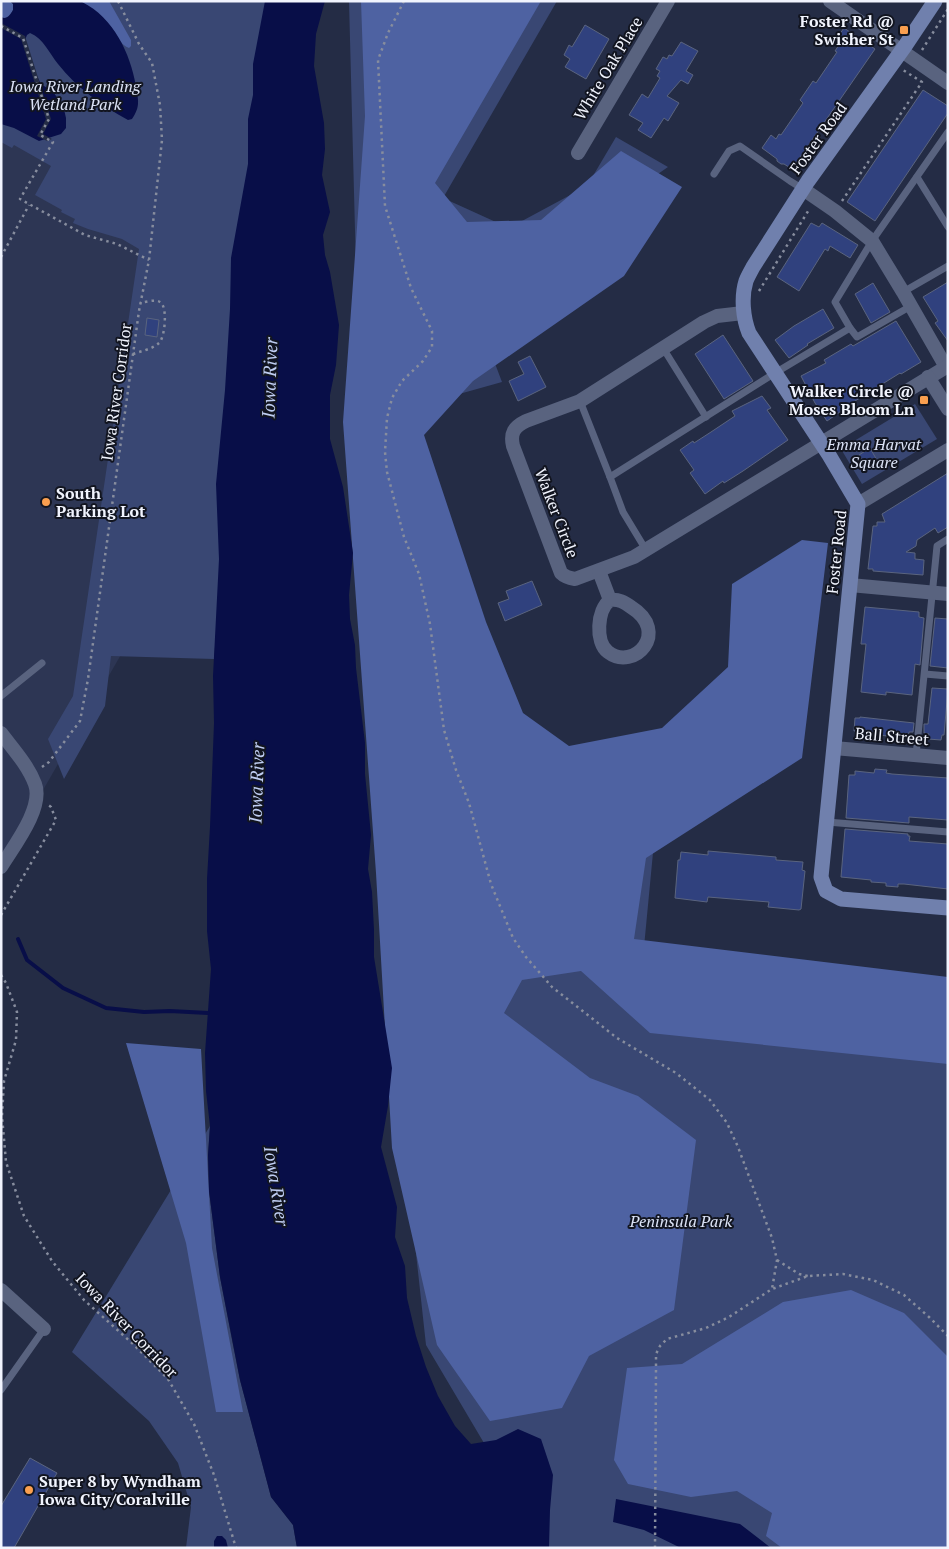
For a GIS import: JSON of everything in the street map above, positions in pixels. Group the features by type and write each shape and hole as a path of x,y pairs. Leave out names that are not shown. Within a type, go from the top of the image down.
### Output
{"street":[{"name":"White Oak Place","path":"578,153 668,1"},
{"name":"Foster Road","path":"935,1 902,51 803,189 754,266 746,281 743,313 749,333 858,504 821,877 826,891 841,899 948,908"},
{"path":"836,3 948,82"},
{"path":"803,189 835,211 872,241 947,366"},
{"name":"Walker Circle","path":"743,313 717,316 704,322 580,401 526,421 513,431 511,438 512,446 561,573 568,578 575,579 634,557 947,366"},
{"path":"928,377 948,409"},
{"path":"858,504 948,450"},
{"path":"599,571 610,600"},
{"path":"850,585 948,594"},
{"path":"1,733 27,768 36,786 36,803 31,817 1,868"},
{"name":"Ball Street","path":"834,748 948,758"},
{"path":"1,1290 44,1329"}],"lane":[{"path":"911,306 857,337 835,302 872,241 948,132"},
{"path":"714,174 729,151 740,146 803,189"},
{"path":"917,177 948,226"},
{"path":"903,292 948,266"},
{"path":"610,477 850,328"},
{"path":"663,348 706,417"},
{"path":"580,401 623,512 646,550"},
{"path":"916,755 937,546 948,539"},
{"path":"1,696 42,663"},
{"path":"925,674 948,676"},
{"path":"826,822 948,832"},
{"path":"1,1390 44,1329"}],"path":[{"name":"Iowa River Corridor","path":"31,776 49,762 80,722 88,679 140,303 149,260 162,140 160,105 152,63 139,44 118,1"},
{"path":"404,1 388,33 378,60 385,206 411,288 432,331 432,347 423,361 402,381 392,398 387,418 384,452 387,472 404,537 419,574 430,624 444,730 456,770 470,803 490,884 513,938 526,957 552,987 617,1038 676,1073 710,1100 727,1123 738,1147 772,1238 776,1260 772,1288"},
{"path":"1,26 22,38 49,120 40,135 53,142 20,199 85,235 117,244 149,260"},
{"path":"840,204 922,82 902,69"},
{"path":"758,291 816,198"},
{"path":"1,256 29,204"},
{"path":"133,354 155,346 163,335 164,309 160,301 140,303"},
{"path":"1,915 56,820 51,807 36,798"},
{"name":"Iowa River Corridor","path":"1,975 17,1012 16,1040 4,1081 2,1116 6,1162 24,1216 52,1261 84,1300 133,1344 168,1379 194,1424 214,1475 236,1548"},
{"path":"776,1260 799,1274 808,1276"},
{"path":"655,1548 656,1354 660,1346 667,1339 706,1328 772,1288 808,1276 843,1274 873,1280 904,1295 948,1336"}],"shaded area":[{"path":"1,1 221,1 149,606 1,863"}],"green space":[{"name":"Iowa River Landing Wetland Park","path":"1,1 269,1 214,659 111,656 105,706 64,779 48,739 73,696 139,249 122,239 73,223 75,219 35,195 51,166 14,145 12,148 1,142"},
{"path":"1,1 10,1 13,4 13,10 7,17 3,18 1,17"},
{"path":"80,1 109,1 131,40 131,46 129,48 126,47 104,19"},
{"name":"Peninsula Park","path":"349,1 557,1 443,198 509,228 587,186 616,137 668,167 472,303 502,382 395,412 513,756 659,790 644,947 948,982 948,1548 546,1548 426,1345 401,1116 365,613"},
{"path":"361,1 541,1 435,183 467,222 541,220 621,151 682,187 624,276 473,381 424,435 486,622 523,713 569,746 662,728 728,667 732,584 802,540 828,543 802,758 646,858 634,939 948,977 948,1064 650,1033 581,971 522,980 504,1013 590,1078 638,1096 696,1140 674,1310 589,1356 562,1408 490,1421 437,1345 392,1148 376,873 343,422 365,116"},
{"name":"Emma Harvat Square","path":"915,404 937,439 862,484 841,449"},
{"path":"126,1043 201,1049 212,1248 243,1412 216,1412 186,1243"},
{"path":"210,1126 208,1155 209,1191 220,1277 240,1380 271,1497 293,1525 297,1548 186,1548 191,1507 178,1463 149,1421 72,1352"},
{"path":"851,1290 904,1313 948,1357 948,1548 782,1548 766,1536 772,1513 737,1491 691,1497 628,1484 614,1460 627,1368 682,1364 783,1302"}],"water":[{"path":"10,1 82,2 103,17 119,38 130,61 138,103 137,110 132,119 128,120 118,115 82,89 65,73 43,43 30,33 25,40 34,70 41,84 53,92 63,105 66,128 61,134 39,141 14,128 1,124 1,17 7,17 13,10 13,4"},
{"name":"Iowa River","path":"265,1 325,1 316,34 314,66 324,123 325,149 322,175 330,212 323,235 325,255 330,272 339,325 336,365 330,395 330,439 343,487 353,553 349,595 350,619 355,645 365,743 365,774 371,835 368,869 372,892 374,957 392,1068 381,1147 397,1207 395,1237 405,1266 407,1298 416,1336 438,1396 455,1426 471,1444 496,1440 518,1429 541,1439 553,1475 549,1548 297,1548 293,1525 271,1497 240,1380 220,1277 209,1191 208,1155 210,1126 206,1091 205,1053 211,969 207,931 207,879 214,723 213,676 219,559 216,484 225,390 231,258 248,164 248,119 253,95 253,64"},
{"path":"616,1499 740,1524 771,1548 681,1548 644,1530 613,1522"},
{"path":"217,1536 222,1536 226,1540 228,1548 214,1548 214,1541"}],"pier":[{"path":"1,23 25,36 51,119 43,134 52,139 47,141 37,136 46,119 21,39 1,28"}],"building":[{"path":"585,25 609,39 586,79 565,67 570,59 564,55 569,45 572,47"},
{"path":"844,28 875,49 792,169 781,164 762,148 771,135 776,139 779,134 781,135 803,103 800,100 813,81 816,83 837,52 835,51 839,45 834,42"},
{"path":"681,42 698,51 686,71 693,75 688,84 681,80 667,96 679,103 668,121 664,118 651,138 638,130 643,123 629,115 642,94 648,98 660,78 657,76 660,71 656,69 663,57 667,59 669,55 672,56"},
{"path":"923,90 948,106 948,113 875,221 847,202"},
{"path":"811,223 819,227 822,223 858,245 850,258 830,246 828,251 825,249 799,291 777,277"},
{"path":"948,282 948,341 935,323 938,321 923,297"},
{"path":"873,283 890,312 871,323 855,294"},
{"path":"823,309 834,328 807,344 789,358 775,340"},
{"path":"147,318 159,320 157,337 145,335"},
{"path":"896,321 921,362 847,406 827,421 801,376 826,363 824,360 851,344 853,346"},
{"path":"723,335 753,381 724,399 695,354"},
{"path":"530,356 546,387 518,401 509,381 524,374 518,362"},
{"path":"762,396 771,408 767,410 788,440 705,494 690,473 694,470 680,450 735,416 732,411"},
{"path":"870,448 878,462 868,469 859,455"},
{"path":"948,473 948,527 938,533 935,528 917,540 916,546 906,552 915,553 915,559 924,560 923,575 868,569 873,526 877,526 877,522 885,522 882,514"},
{"path":"532,581 542,605 505,621 498,603 509,599 506,591"},
{"path":"865,607 919,612 919,617 924,618 920,665 915,664 912,695 886,692 886,695 861,692 866,644 861,644"},
{"path":"935,618 948,619 948,668 930,666"},
{"path":"932,688 948,689 944,735 942,735 941,740 928,739 929,734 924,733 924,724 928,724"},
{"path":"855,718 914,723 913,732 909,732 908,738 858,733 859,731 854,731"},
{"path":"875,769 887,770 886,773 892,774 948,778 948,820 909,817 909,823 846,818 849,775 855,775 855,771 874,773"},
{"path":"845,829 908,834 910,836 909,841 948,844 948,889 904,884 898,884 898,887 886,886 886,883 871,882 871,880 841,877"},
{"path":"708,851 776,857 776,860 803,862 802,870 805,871 801,909 768,907 769,902 708,897 707,902 675,898 678,860 680,860 681,852 708,855"},
{"name":"Super 8 by Wyndham Iowa City/Coralville","path":"30,1458 57,1473 14,1548 1,1548 1,1506"}],"waterway":[{"path":"18,939 27,960 63,988 106,1008 144,1012 208,1013"}],"place":[{"name":"Foster Rd @ Swisher St","path":"904,30"},
{"name":"Walker Circle @ Moses Bloom Ln","path":"924,400"},
{"name":"South Parking Lot","path":"46,502"},
{"name":"Super 8 by Wyndham Iowa City/Coralville","path":"29,1490"}]}
